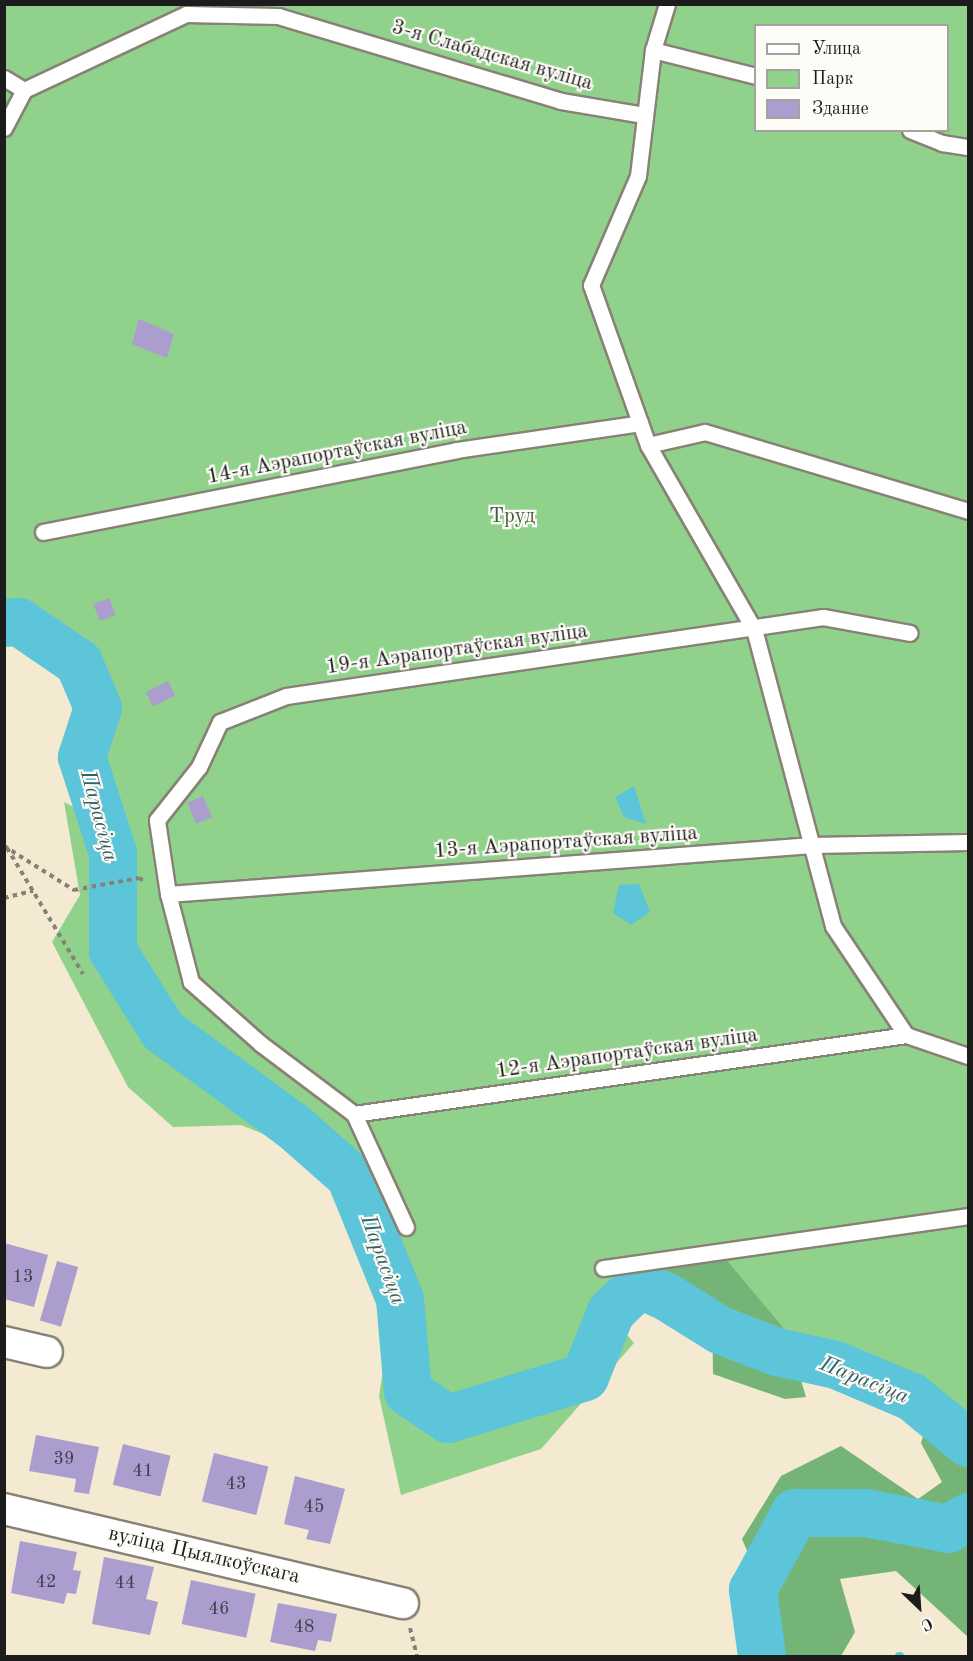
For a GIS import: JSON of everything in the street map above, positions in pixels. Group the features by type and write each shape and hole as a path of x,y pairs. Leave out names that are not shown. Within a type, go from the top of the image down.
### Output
{"street":[{"path":"4,1342 47,1352"},
{"name":"вуліца Цыялкоўскага","path":"4,1509 403,1603"}],"lane":[{"path":"667,4 653,50 638,176 591,285 648,445 754,628 833,926 906,1035 969,1056"},
{"name":"3-я Слабадская вуліца","path":"24,90 186,14 278,16 561,101 644,115"},
{"path":"653,50 754,75"},
{"path":"4,78 24,90 4,128"},
{"path":"915,132 942,143 969,147"},
{"name":"14-я Аэрапортаўская вуліца","path":"43,532 456,450 640,423"},
{"path":"648,445 705,432 969,512"},
{"name":"19-я Аэрапортаўская вуліца","path":"354,1114 261,1044 191,982 168,894 157,820 199,767 220,722 286,696 823,617 910,633"},
{"name":"13-я Аэрапортаўская вуліца","path":"168,894 812,845 969,842"},
{"name":"12-я Аэрапортаўская вуліца","path":"354,1114 906,1035"},
{"path":"354,1114 406,1227"},
{"path":"603,1268 969,1216"}],"path":[{"path":"6,847 74,890 140,878"},
{"path":"6,847 83,974"},
{"path":"4,898 33,891"}],"green space":[{"name":"Труд","path":"5,5 968,5 968,1443 912,1397 836,1365 777,1352 720,1330 667,1297 639,1285 610,1315 634,1343 541,1449 401,1495 379,1396 390,1327 391,1277 350,1177 332,1161 241,1125 173,1127 128,1087 52,942 80,895 64,802 103,822 82,757 98,708 82,671 71,658 32,631 5,633"},
{"path":"723,1256 786,1331 806,1397 785,1399 713,1374 712,1300 640,1307 658,1262"},
{"path":"934,1402 968,1444 968,1637 896,1571 840,1579 855,1632 841,1656 777,1656 778,1623 742,1539 781,1476 841,1446 918,1499 942,1482 921,1443"}],"water":[{"path":"634,786 646,824 624,817 615,797"},
{"path":"639,884 650,912 631,925 613,913 619,885"}],"building":[{"path":"139,319 174,334 167,358 132,344"},
{"path":"109,598 116,615 100,621 93,604"},
{"path":"168,681 175,695 153,707 146,692"},
{"path":"203,796 212,817 196,824 187,803"},
{"path":"4,1243 48,1255 34,1307 4,1299"},
{"path":"57,1261 78,1267 61,1327 40,1321"},
{"path":"36,1435 99,1447 89,1494 74,1492 76,1479 29,1471"},
{"path":"123,1444 171,1456 160,1497 113,1485"},
{"path":"214,1453 268,1467 256,1515 202,1502"},
{"path":"295,1476 345,1489 330,1544 306,1539 309,1530 284,1524"},
{"path":"20,1541 77,1552 73,1570 81,1571 76,1594 67,1593 64,1604 11,1593"},
{"path":"104,1557 154,1567 146,1599 158,1602 150,1635 92,1624"},
{"path":"191,1580 256,1594 246,1638 182,1624"},
{"path":"278,1603 337,1614 331,1642 318,1640 315,1651 270,1642"}],"waterway":[{"name":"Парасіца","path":"4,623 19,622 79,663 98,708 82,757 113,853 113,951 163,1031 293,1126 350,1176 400,1299 408,1392 448,1419 585,1377 611,1312 639,1285 667,1297 720,1330 777,1352 836,1365 912,1397 968,1443"},
{"name":"Парасіца","path":"762,1656 753,1590 795,1513 866,1513 948,1529 968,1517"}]}
